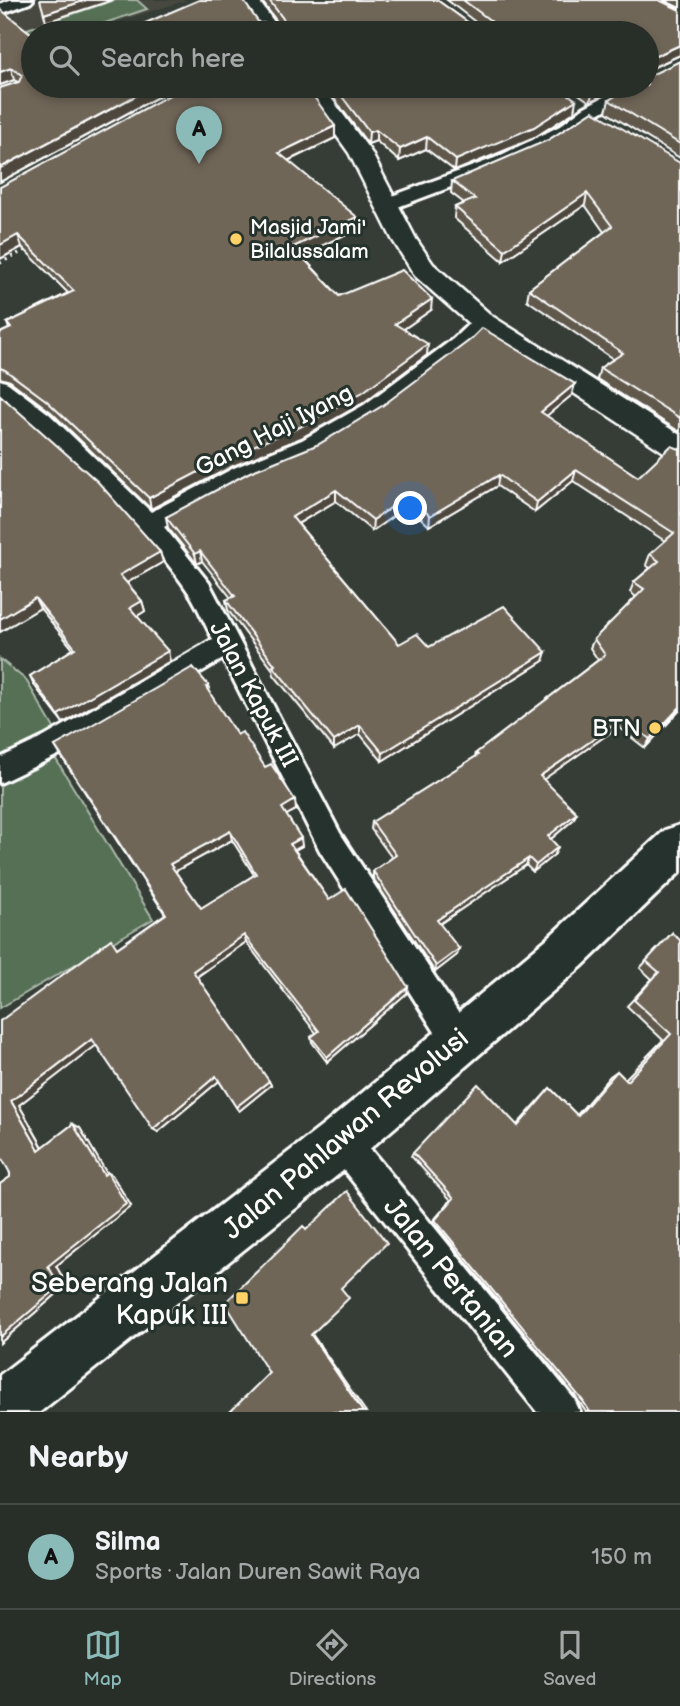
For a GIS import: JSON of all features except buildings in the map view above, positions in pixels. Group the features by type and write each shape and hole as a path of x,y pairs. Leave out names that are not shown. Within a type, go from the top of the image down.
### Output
{"main road":[{"name":"Jalan Pahlawan Revolusi","path":"0,1409 342,1141 565,952 680,845"}],"street":[{"path":"0,9 25,0"},
{"path":"248,0 263,21"},
{"path":"320,98 359,152 404,239 424,270 483,322 680,449"},
{"path":"388,204 501,162 566,130 589,112 614,98"},
{"path":"570,99 612,127"},
{"name":"Gang Haji Iyang","path":"149,524 242,474 310,446 372,410 460,344 483,322"},
{"name":"Jalan Kapuk III","path":"0,388 41,420 149,524 200,590 330,842 458,1040"},
{"path":"0,771 53,745 228,643"},
{"name":"Jalan Pertanian","path":"342,1141 561,1412"}],"path":[{"path":"0,263 34,245"}],"shaded area":[{"path":"42,0 187,0 120,21 21,21 21,31 0,13"}],"green space":[{"path":"115,0 137,0 147,9 111,21 51,21"},
{"path":"0,659 26,680 58,735 48,746 153,919 0,1008"}],"place":[{"name":"Silma","path":"199,164"},
{"name":"Masjid Jami' Bilalussalam","path":"236,239"},
{"name":"BTN","path":"655,728"},
{"name":"Seberang Jalan Kapuk III","path":"242,1298"}]}
